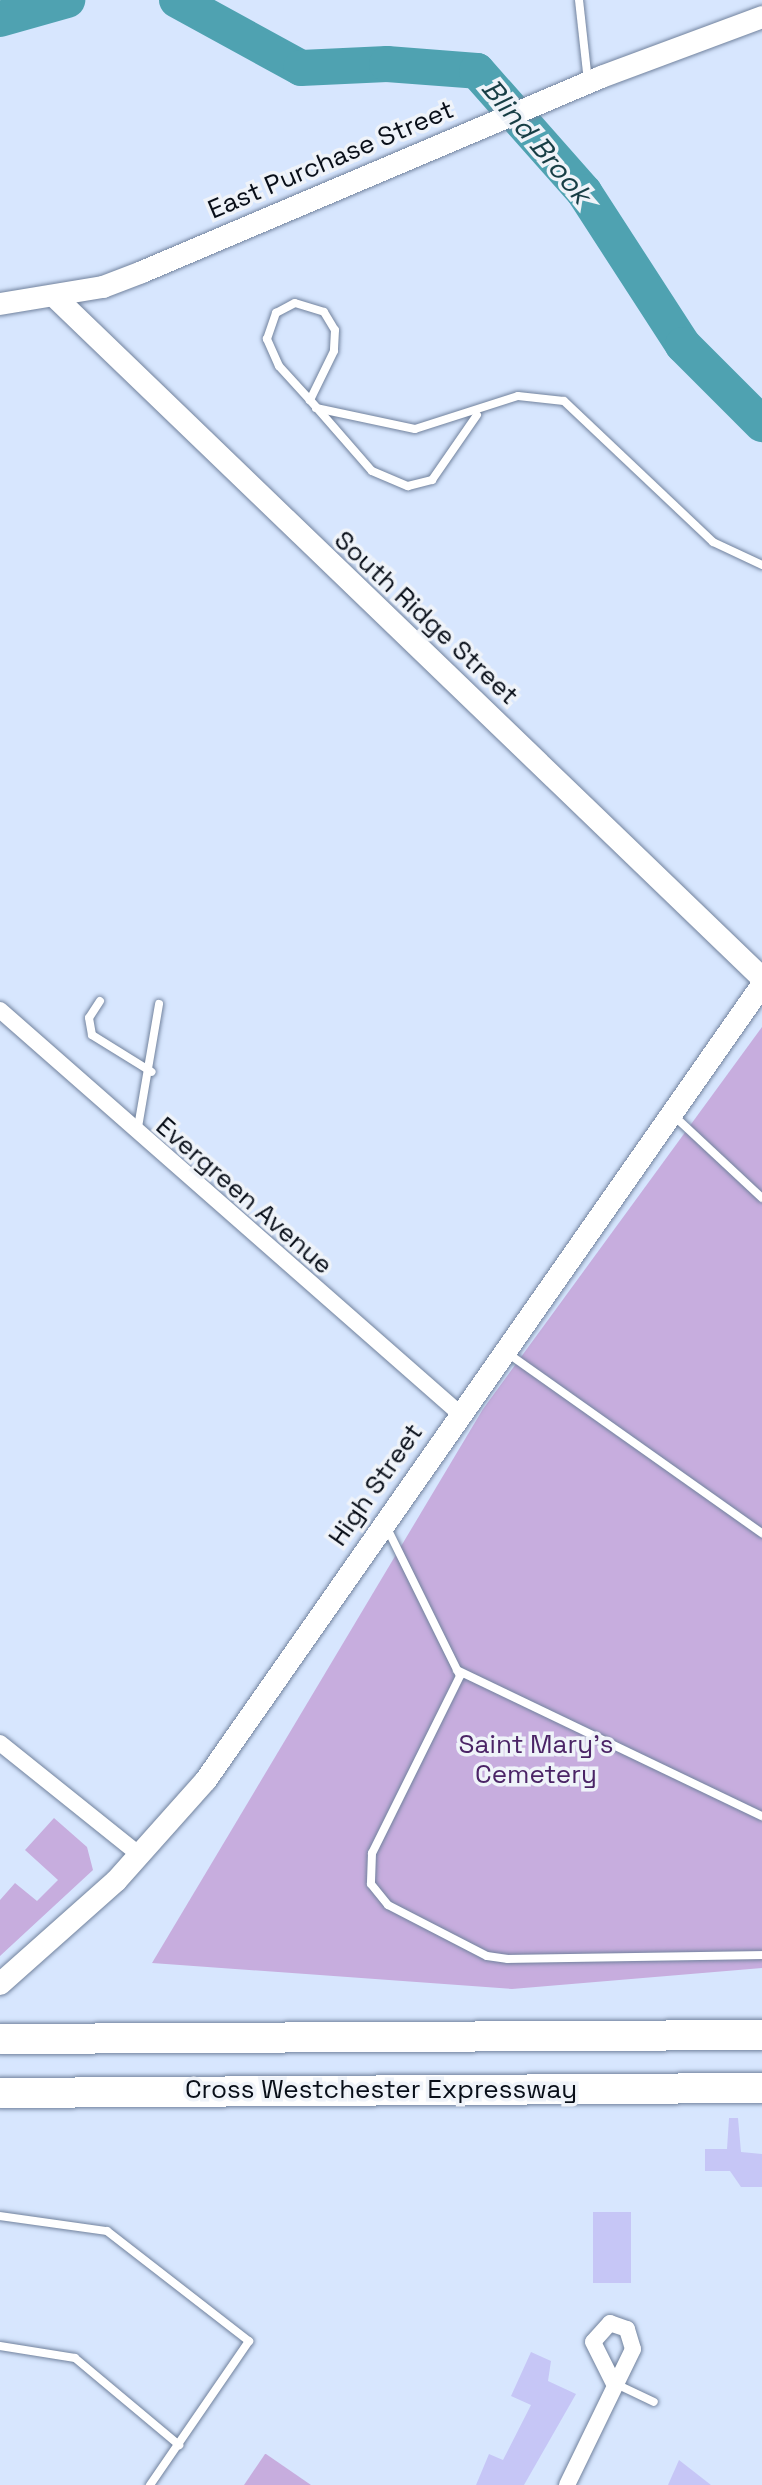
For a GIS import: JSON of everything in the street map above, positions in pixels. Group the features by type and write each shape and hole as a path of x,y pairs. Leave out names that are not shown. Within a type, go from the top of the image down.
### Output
{"highway":[{"name":"Cross Westchester Expressway","path":"0,2039 762,2035"},
{"name":"Cross Westchester Expressway","path":"0,2093 762,2088"}],"street":[{"name":"East Purchase Street","path":"0,304 54,296 142,272 588,82 762,17"},
{"name":"South Ridge Street","path":"54,296 762,978"},
{"name":"High Street","path":"0,1984 140,1855 206,1780 762,985"},
{"name":"Evergreen Avenue","path":"0,1010 136,1133 460,1414"},
{"path":"0,1743 140,1855"},
{"path":"567,2485 613,2382"}],"lane":[{"path":"579,0 588,82"},
{"path":"310,400 334,351 335,330 324,312 295,303 276,313 267,339 279,366 358,460 408,486 440,474 477,415"},
{"path":"316,408 399,430 477,415 518,396 564,401 713,542 762,565"},
{"path":"100,1001 89,1018 92,1035 152,1072"},
{"path":"136,1133 152,1072 159,1004"},
{"path":"672,1114 762,1198"},
{"path":"505,1351 762,1533"},
{"path":"384,1522 457,1670 762,1816"},
{"path":"457,1670 372,1853 371,1884 388,1905 508,1959 762,1955"},
{"path":"0,2216 107,2231 249,2341 150,2485"},
{"path":"0,2346 75,2358 179,2445"},
{"path":"613,2382 654,2402"}],"green space":[{"name":"Saint Mary's Cemetery","path":"762,1027 762,1968 512,1989 152,1963 483,1409"},
{"path":"54,1818 87,1847 93,1870 0,1956 0,1900 15,1883 37,1901 58,1880 25,1850"},
{"path":"266,2454 311,2485 244,2485"}],"building":[{"path":"729,2118 738,2118 741,2152 762,2154 762,2187 741,2187 730,2171 705,2171 705,2149 727,2149"},
{"path":"593,2212 631,2212 631,2283 593,2283"},
{"path":"531,2352 551,2361 548,2381 576,2394 524,2485 476,2485 489,2454 503,2460 531,2405 511,2396"},
{"path":"679,2460 711,2485 668,2485"}],"waterway":[{"name":"Blind Brook","path":"0,19 67,0"},
{"name":"Blind Brook","path":"177,0 301,68 387,64 477,71 584,192 683,345 762,424"}]}
